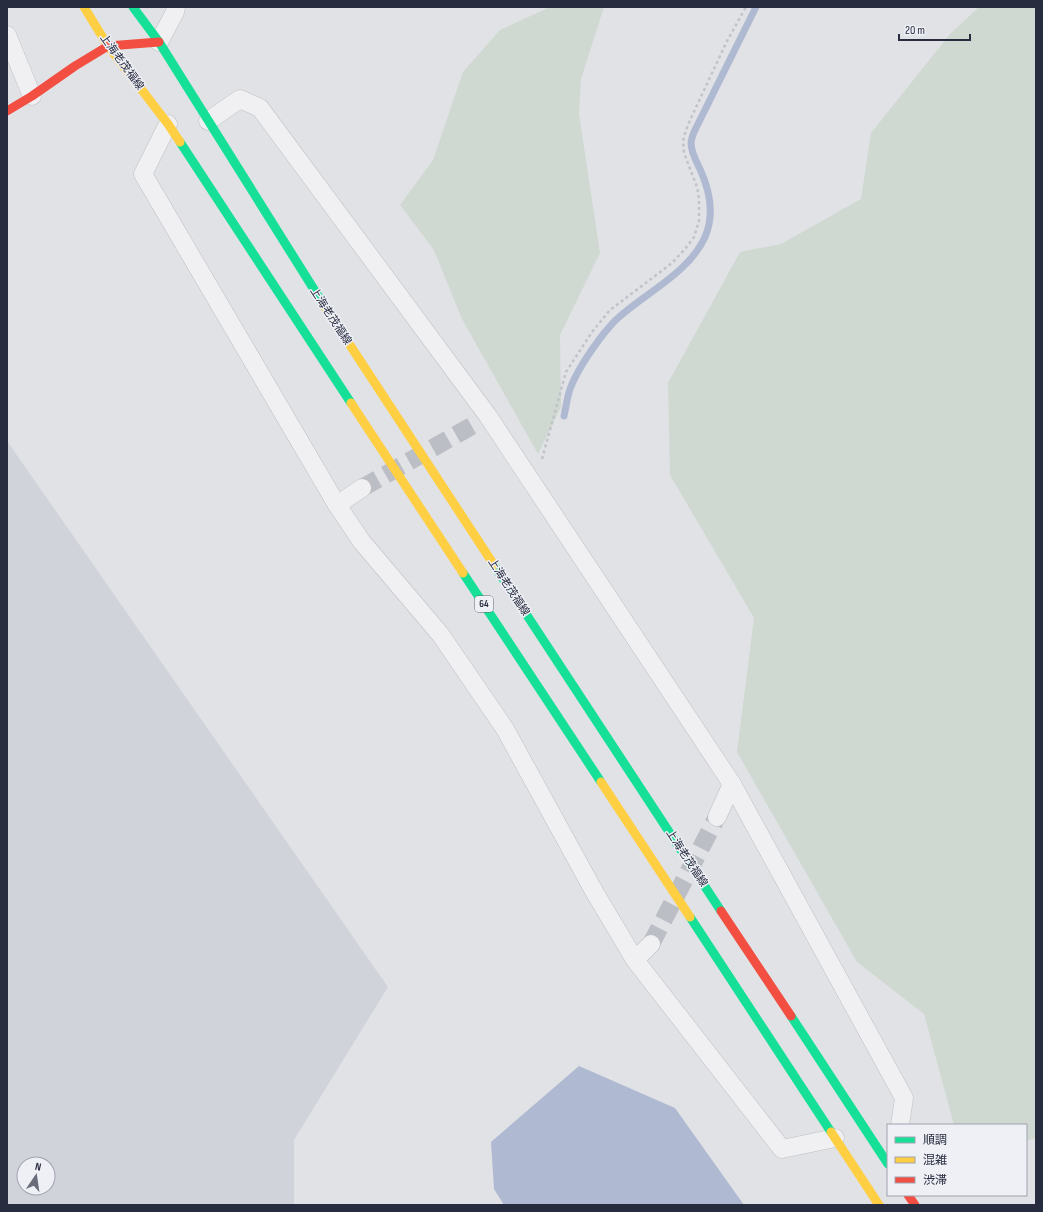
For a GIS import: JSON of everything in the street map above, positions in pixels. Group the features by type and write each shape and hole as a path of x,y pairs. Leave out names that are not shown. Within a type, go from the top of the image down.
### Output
{"main road":[{"name":"上海老茂福線","path":"84,7 108,46 168,124 879,1205"},
{"name":"上海老茂福線","path":"133,7 159,42 335,322 887,1162"},
{"path":"7,110 32,96 75,66 108,46 159,42"},
{"path":"909,1196 915,1205"}],"street":[{"path":"159,42 175,12 176,7"},
{"path":"7,34 32,96"},
{"path":"208,121 240,99 260,108 483,420 535,487 732,784 904,1098 900,1124"},
{"path":"168,124 143,174 337,504 362,542 440,634 505,729 595,893 635,960 782,1149 835,1138"},
{"path":"337,504 362,488"},
{"path":"717,817 732,784"},
{"path":"635,960 650,944"}],"path":[{"path":"535,487 566,372 579,351 610,310 672,264 694,237 699,221 699,198 697,187 684,153 683,141 691,118 727,41 746,7"}],"shaded area":[{"path":"550,7 604,7 581,79 579,114 600,253 560,335 561,407 538,454 462,319 434,250 400,205 433,160 463,72 500,30"},
{"path":"979,7 1036,7 1036,1138 1027,1141 1027,1124 954,1124 924,1014 857,962 737,752 754,618 670,475 668,383 740,252 781,244 861,199 871,133 950,34"},
{"path":"7,441 388,987 294,1140 294,1205 7,1205"}],"water":[{"path":"579,1066 675,1108 744,1205 504,1205 494,1189 491,1142"}],"waterway":[{"path":"564,416 573,381 590,352 605,332 628,309 678,272 698,250 705,237 710,220 709,194 693,153 691,140 756,7"}],"tunnel":[{"path":"362,488 477,423"},
{"path":"651,944 717,817"}],"traffic: fast":[{"path":"133,7 159,42 325,307"},
{"path":"180,142 351,403"},
{"path":"494,565 721,911"},
{"path":"463,573 601,782"},
{"path":"690,917 831,1132"},
{"path":"791,1016 887,1162"}],"traffic: slow":[{"path":"84,7 108,46 180,142"},
{"path":"325,307 494,565"},
{"path":"351,403 463,573"},
{"path":"601,782 690,917"},
{"path":"831,1132 879,1205"}],"traffic: jam":[{"path":"7,111 108,46 159,42"},
{"path":"721,911 791,1016"},
{"path":"909,1196 915,1205"}]}
